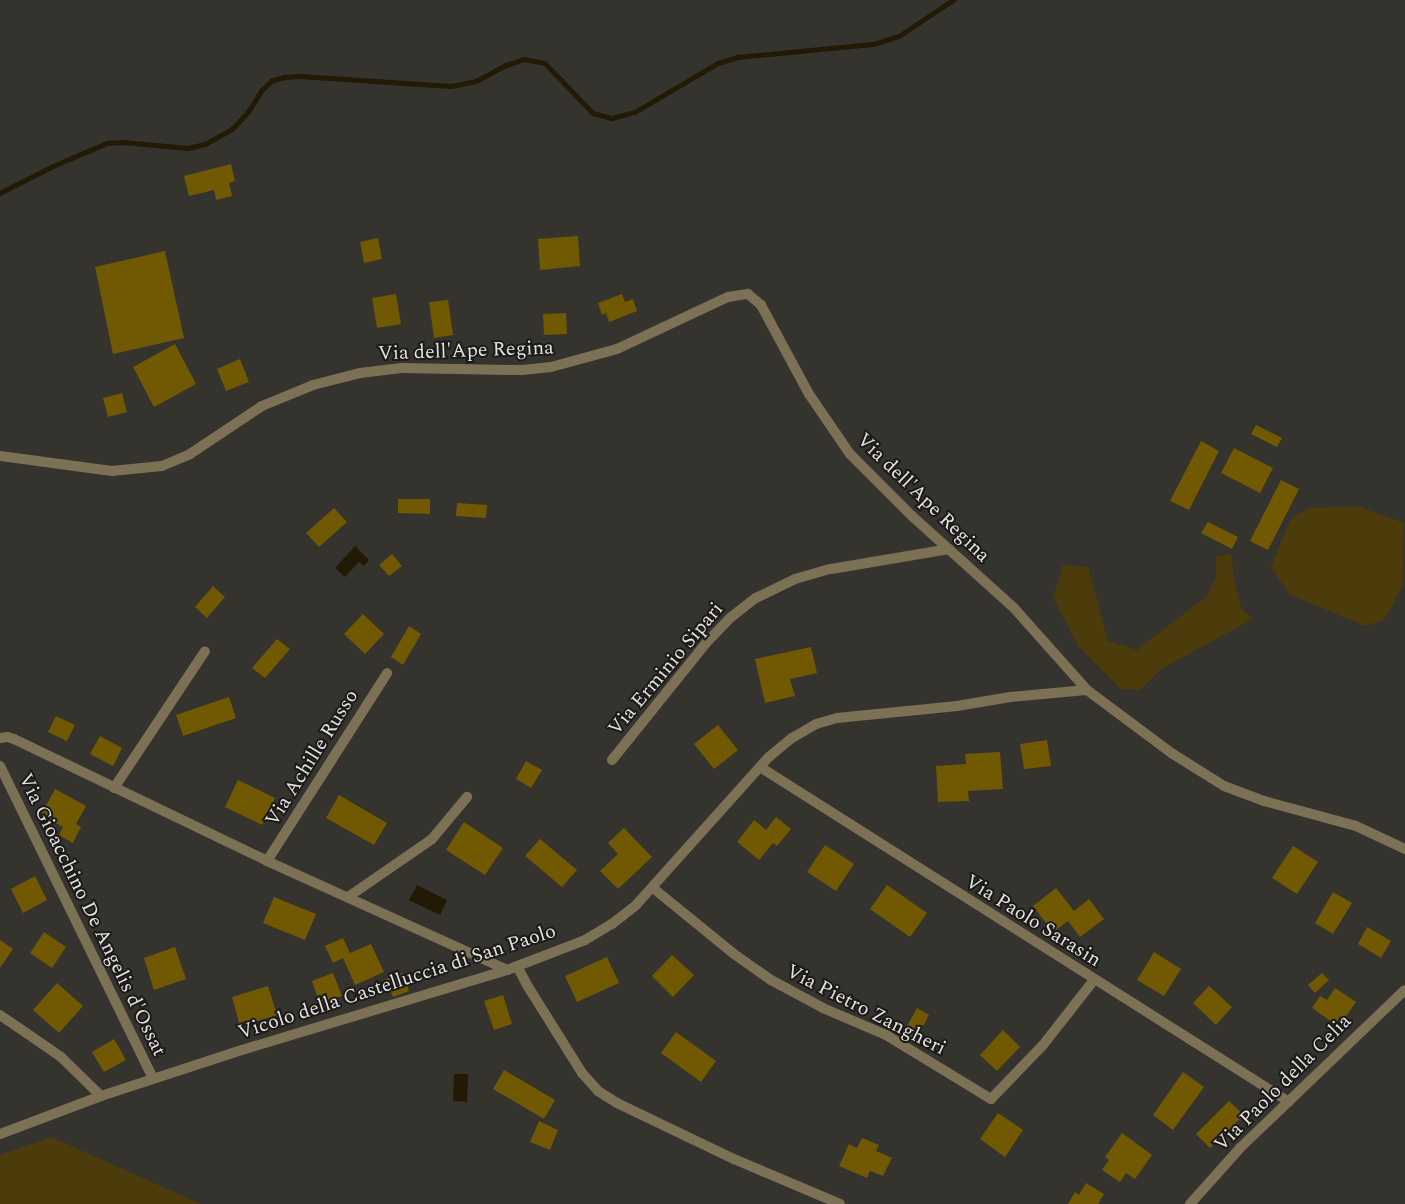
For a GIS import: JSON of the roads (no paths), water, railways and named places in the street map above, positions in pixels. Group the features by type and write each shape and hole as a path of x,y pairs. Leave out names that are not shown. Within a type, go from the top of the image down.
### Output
{"street":[{"name":"Via dell'Ape Regina","path":"0,456 112,470 162,466 190,454 262,406 313,385 354,374 402,368 522,370 551,367 618,349 728,297 744,294 755,298 761,305 809,394 850,454 912,516 1014,608 1087,690 1173,754 1224,786 1264,801 1356,826 1405,849"},
{"name":"Via Erminio Sipari","path":"612,760 706,643 730,618 756,598 795,579 831,569 949,550"},
{"path":"114,788 205,651"},
{"name":"Via Achille Russo","path":"267,861 387,673"},
{"name":"Vicolo della Castelluccia di San Paolo","path":"0,1134 101,1096 242,1050 507,970 568,947 602,930 628,912 778,749 800,733 830,720 1087,690"},
{"path":"4,737 267,861 507,970"},
{"name":"Via Gioacchino De Angelis d'Ossat","path":"0,766 153,1079"},
{"name":"Via Paolo Sarasin","path":"760,767 1289,1102"},
{"path":"348,897 432,839 467,797"},
{"name":"Via Pietro Zangheri","path":"652,888 734,954 771,980 823,1008 886,1035 991,1098 1043,1045 1094,980"},
{"path":"517,966 582,1073 602,1094 734,1159 840,1204"},
{"name":"Via Paolo della Celia","path":"1190,1204 1229,1160 1405,990"},
{"path":"0,1014 61,1057 101,1096"}],"waterway":[{"path":"0,193 53,166 107,143 122,142 188,148 205,144 232,129 248,112 262,90 271,81 284,77 299,76 451,86 476,81 506,65 524,59 545,63 593,113 612,118 635,112 718,63 738,57 874,44 899,36 953,0"}]}
